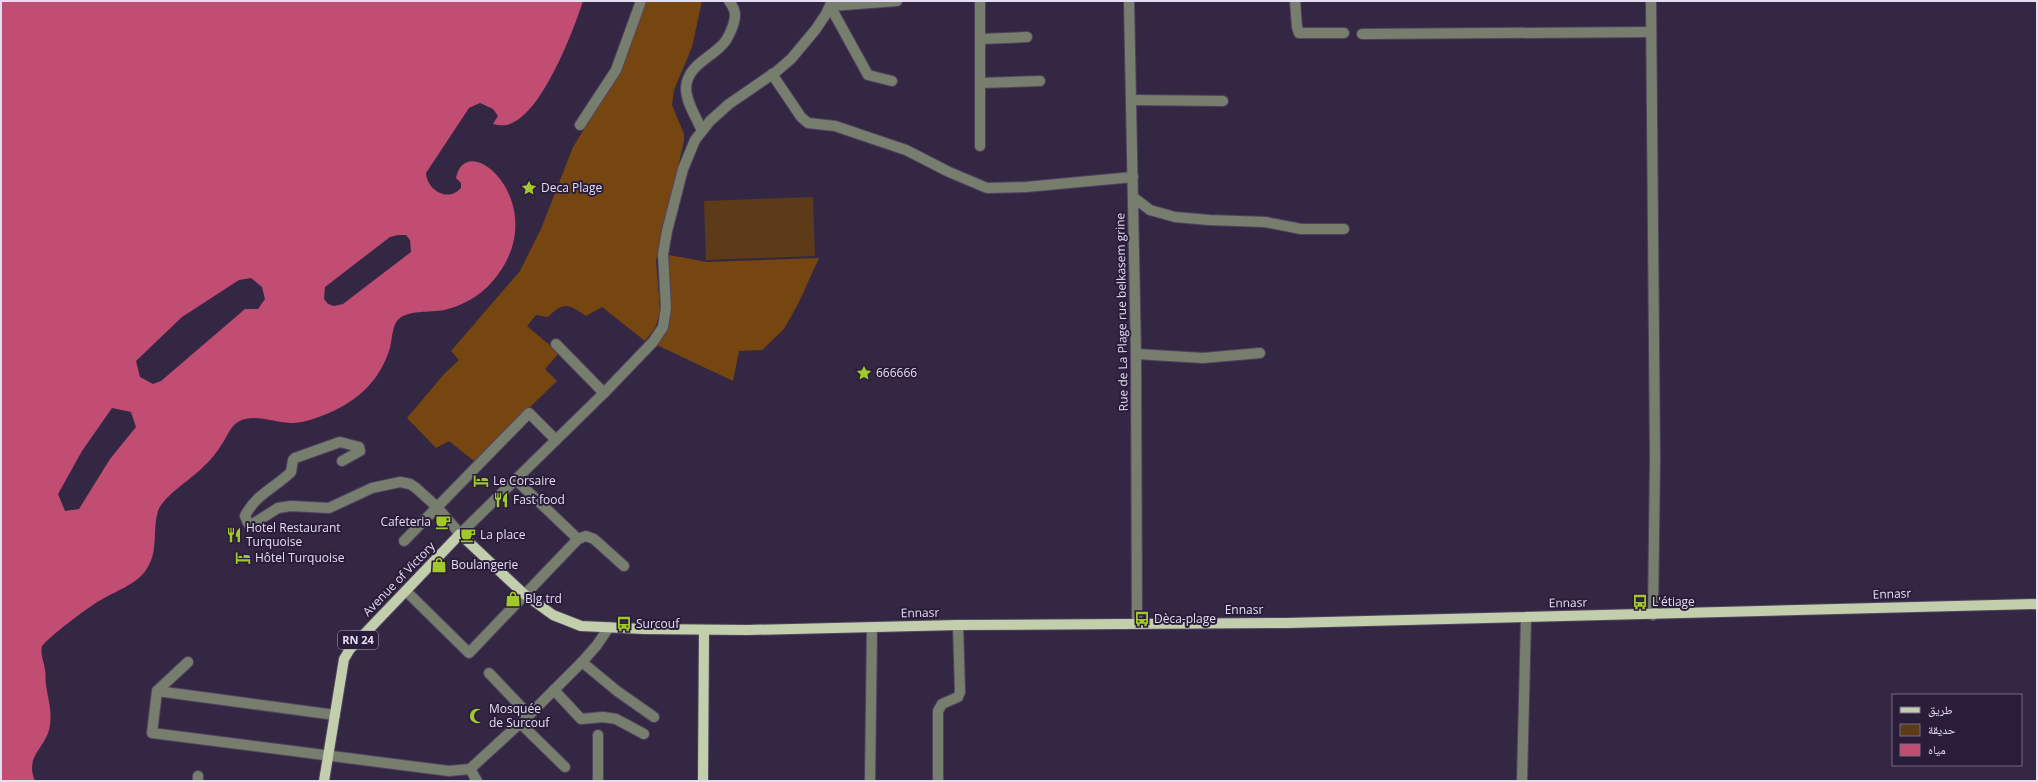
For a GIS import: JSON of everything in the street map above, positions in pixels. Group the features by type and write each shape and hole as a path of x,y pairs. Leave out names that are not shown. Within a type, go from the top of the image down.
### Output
{"main road":[{"name":"Ennasr","path":"460,534 524,594 553,614 581,626 704,631 958,625 1266,623 1654,615 2037,604"},
{"name":"Avenue of Victory","path":"324,781 344,659 350,649 460,534"},
{"path":"703,781 704,631"}],"street":[{"path":"580,125 616,70 641,1"},
{"path":"702,131 687,98 686,87 689,75 702,60 722,45 726,39 735,15 729,1"},
{"path":"831,3 897,1"},
{"path":"980,1 980,146"},
{"name":"Rue de La Plage rue belkasem grine","path":"1129,1 1136,354 1137,623"},
{"path":"1295,1 1297,27 1299,33 1344,33"},
{"path":"1651,1 1655,458 1654,615"},
{"path":"342,461 360,451 359,447 340,442 295,458 293,460 292,472 258,498 249,508 245,516 248,523 251,525 278,508 291,506 329,508 372,488 400,482 410,484 438,507 460,534 604,393 653,342 662,327 666,308 663,254 667,231 683,169 695,140 729,104 791,59 826,14 831,3"},
{"path":"831,3 868,75 892,80"},
{"path":"1362,34 1651,32"},
{"path":"980,39 1028,37"},
{"path":"772,74 801,117 808,123 835,126 906,150 949,172 987,188 1026,187 1133,177"},
{"path":"980,83 1040,81"},
{"path":"1132,100 1223,101"},
{"path":"1133,196 1150,210 1175,217 1265,222 1301,229 1344,230"},
{"path":"556,344 604,393"},
{"path":"1136,354 1203,358 1260,353"},
{"path":"404,542 529,413 556,440"},
{"path":"516,480 578,539"},
{"path":"406,591 469,653 578,539 586,536 594,539 624,566"},
{"path":"1522,781 1526,617"},
{"path":"938,781 938,711 942,704 958,697 960,692 958,625"},
{"path":"188,662 156,691 152,733 449,771 470,769 529,715 582,662 597,645 608,627"},
{"path":"870,781 872,627"},
{"path":"582,662 617,691 654,717"},
{"path":"489,673 529,715"},
{"path":"554,690 581,719 604,718 616,720 644,734"},
{"path":"156,691 335,715"},
{"path":"520,723 565,767"},
{"path":"598,735 598,781"},
{"path":"470,769 477,781"}],"green space":[{"path":"813,197 815,256 706,260 704,201"}],"shaded area":[{"path":"644,1 702,1 692,47 674,90 672,105 684,134 684,141 656,260 660,309 655,328 645,341 602,307 586,316 575,309 566,306 558,308 548,317 536,315 527,326 559,353 545,369 557,381 474,461 449,441 436,448 407,418 445,373 459,360 451,351 520,271 541,229 573,147 611,86"},
{"path":"669,255 707,262 819,258 798,304 784,329 762,350 739,351 733,381 657,345 669,325"}],"water":[{"path":"1,1 583,1 565,49 556,68 536,101 525,114 514,122 506,125 499,125 493,124 498,116 493,109 480,103 469,108 426,173 430,185 434,189 444,194 456,192 461,188 461,183 456,178 463,164 475,161 489,168 502,182 512,203 515,227 510,254 492,282 476,296 457,306 439,311 412,313 401,317 394,327 390,348 386,359 374,379 359,395 340,408 307,421 294,423 258,418 244,419 238,422 231,429 209,461 166,499 158,511 156,519 153,556 142,575 131,584 93,605 60,629 42,646 50,709 50,725 45,740 37,752 32,765 32,772 35,781 1,781"}],"pier":[{"path":"406,235 410,240 411,252 343,304 334,306 328,304 324,299 325,287 390,237"},
{"path":"251,278 262,287 265,299 258,309 245,309 161,381 153,384 140,377 136,361 182,317 239,280"},
{"path":"112,408 131,412 136,427 110,459 79,509 65,511 58,494 82,451"}],"place":[{"name":"Deca Plage","path":"529,188"},
{"name":"666666","path":"864,373"},
{"name":"Le Corsaire","path":"481,481"},
{"name":"Fast food","path":"501,500"},
{"name":"Cafeteria","path":"443,522"},
{"name":"Hotel Restaurant Turquoise","path":"234,535"},
{"name":"La place","path":"468,535"},
{"name":"Hôtel Turquoise","path":"243,558"},
{"name":"Boulangerie","path":"439,565"},
{"name":"Blg trd","path":"513,599"},
{"name":"L'étiage","path":"1640,602"},
{"name":"Dèca-plage","path":"1142,619"},
{"name":"Surcouf","path":"624,624"},
{"name":"Mosquée de Surcouf","path":"477,716"}]}
